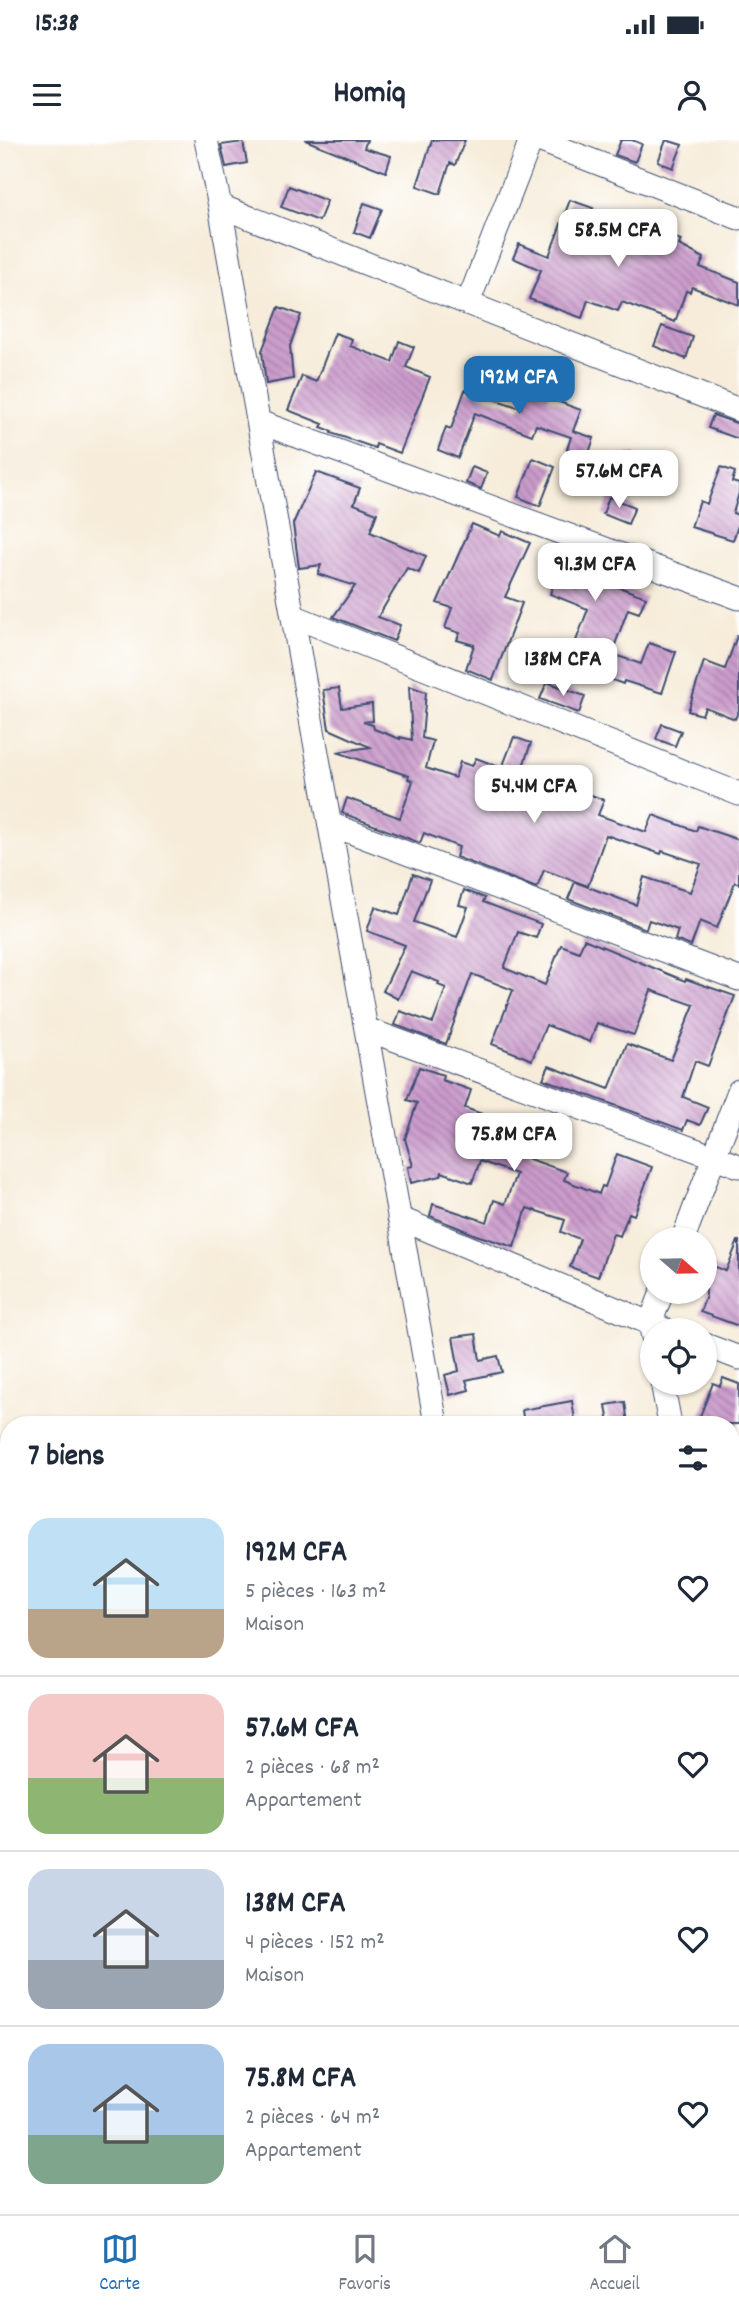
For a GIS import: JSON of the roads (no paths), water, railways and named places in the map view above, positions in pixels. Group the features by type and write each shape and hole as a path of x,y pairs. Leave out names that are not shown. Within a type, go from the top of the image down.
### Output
{"street":[{"path":"206,140 259,422 435,1416"},
{"path":"468,303 531,140"},
{"path":"539,140 739,218"},
{"path":"220,206 739,410"},
{"path":"259,422 739,598"},
{"path":"293,617 739,794"},
{"path":"330,824 739,979"},
{"path":"366,1029 739,1166"},
{"path":"687,1227 739,1091"},
{"path":"399,1218 640,1323"},
{"path":"717,1350 739,1358"},
{"path":"664,1395 668,1416"}]}
